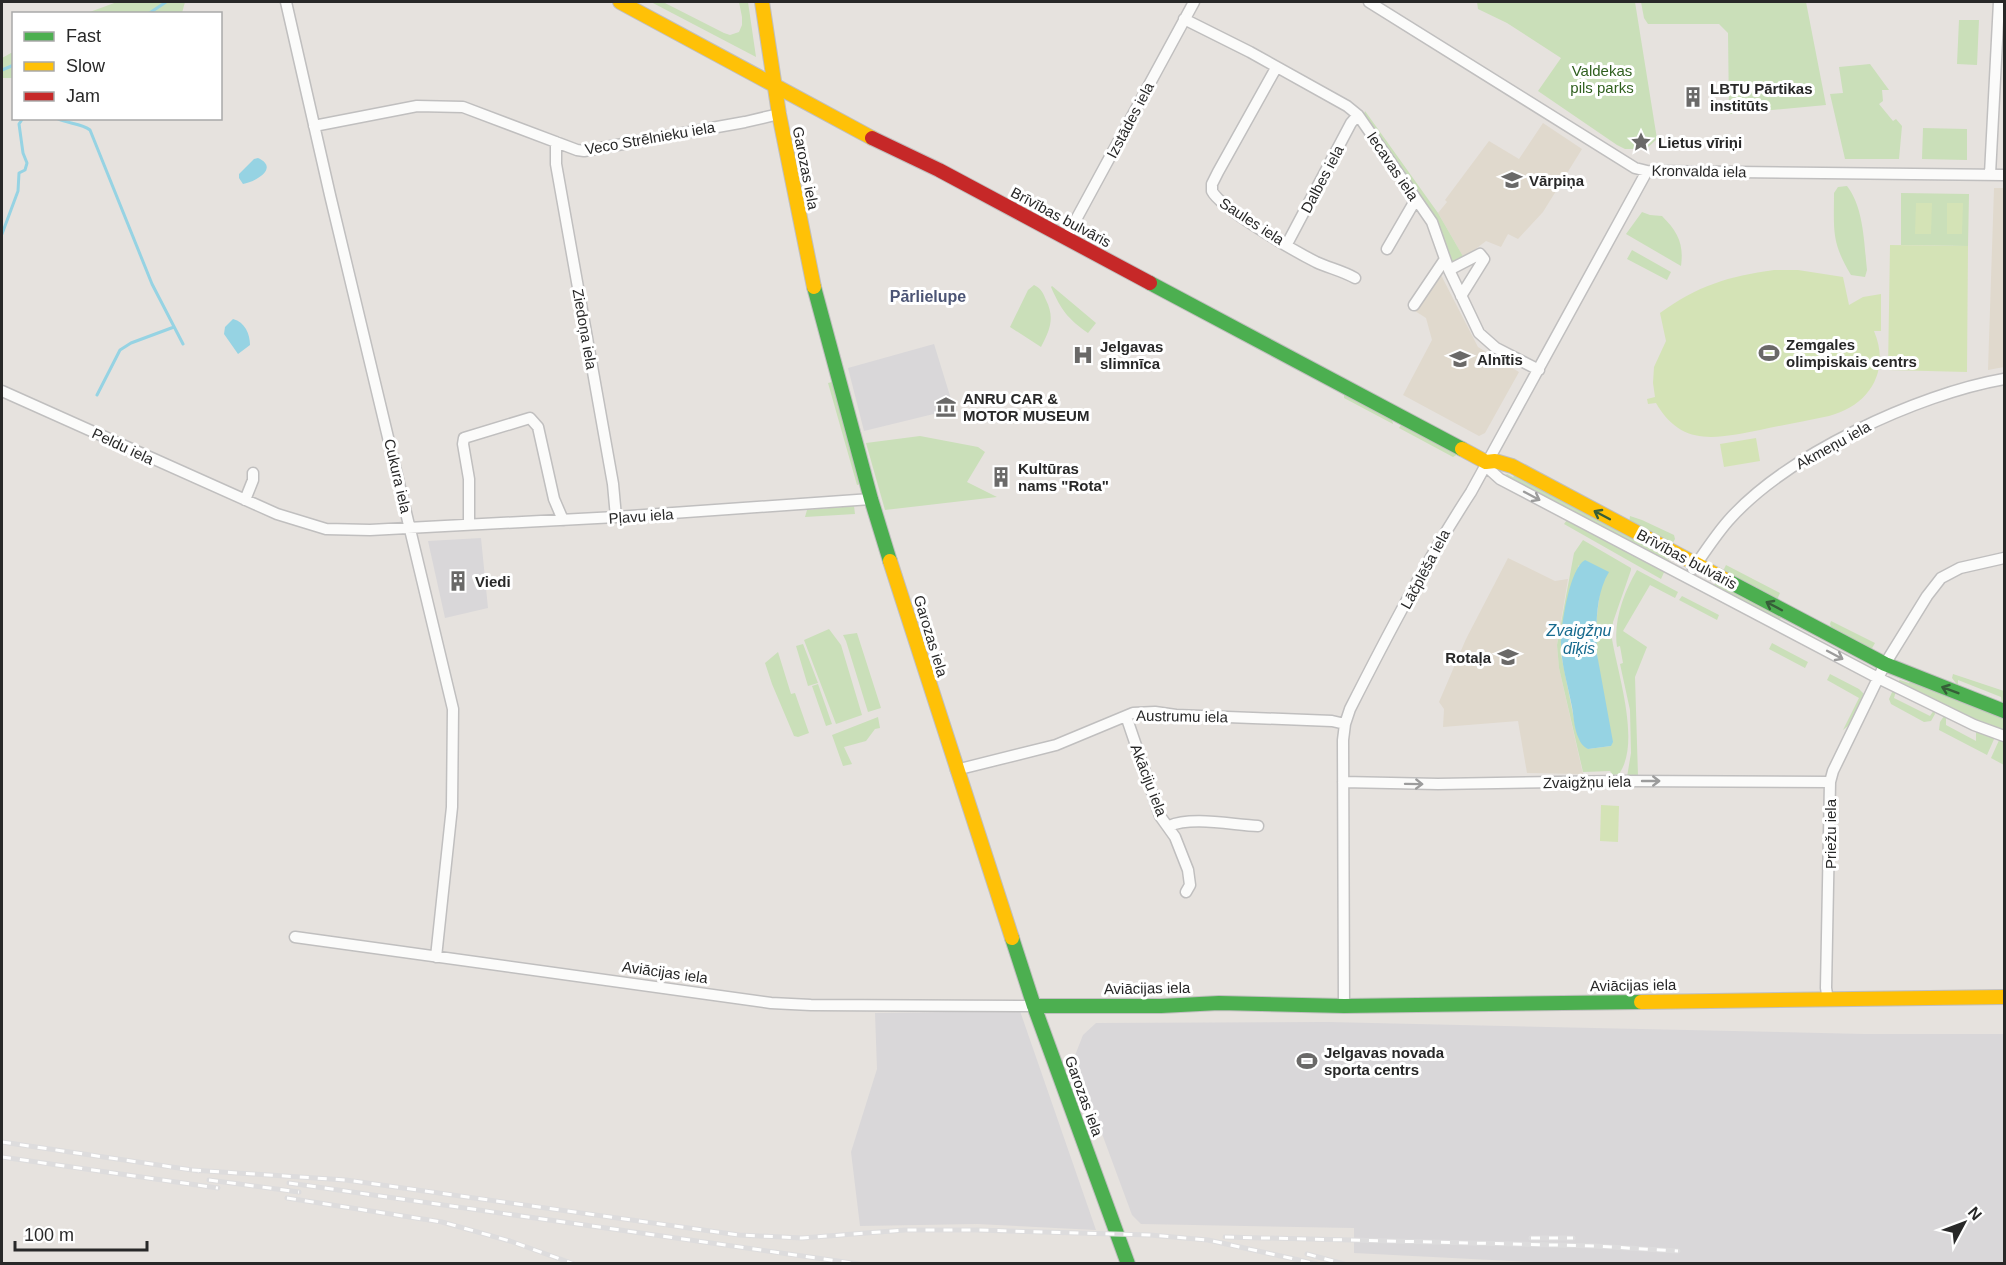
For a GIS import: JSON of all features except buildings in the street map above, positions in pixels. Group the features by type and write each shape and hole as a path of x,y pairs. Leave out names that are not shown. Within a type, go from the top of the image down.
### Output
{"main road":[{"name":"Brīvības bulvāris","path":"621,2 1486,462 1495,461 1512,466 1885,664 2004,711"},
{"name":"Garozas iela","path":"762,2 779,114 816,296 871,499 956,770 1034,1006 1128,1263"},
{"name":"Aviācijas iela","path":"1034,1006 1161,1006 1219,1003 1344,1006 2004,997"}],"street":[{"name":"Cukura iela","path":"286,2 453,709 452,807 436,957"},
{"name":"Izstādes iela","path":"1066,238 1194,2"},
{"name":"Kronvalda iela","path":"1369,2 1635,168 1647,171 2004,175"},
{"path":"1990,174 2000,79 1999,2"},
{"name":"Iecavas iela","path":"1184,19 1250,52 1347,106 1358,115 1432,222 1449,270 1473,324 1485,340 1539,370"},
{"name":"Saules iela","path":"1276,68 1218,172 1212,184 1212,191 1222,204 1287,244 1319,263 1355,278"},
{"name":"Veco Strēlnieku iela","path":"314,126 402,108 439,105 463,107 577,150 591,150 779,114"},
{"name":"Dalbes iela","path":"1287,244 1351,123 1358,115"},
{"name":"Ziedoņa iela","path":"555,142 556,164 613,484 616,517"},
{"name":"Lāčplēša iela","path":"1344,1006 1345,724 1359,692 1430,559 1471,492 1647,171"},
{"path":"1387,249 1416,199"},
{"path":"1449,270 1480,254 1484,259 1461,296"},
{"path":"1414,306 1445,259"},
{"name":"Akmeņu iela","path":"1689,578 1728,521 1757,493 1786,472 1844,437 1910,407 1973,386 2004,379"},
{"name":"Peldu iela","path":"2,391 277,514 326,529 356,531 410,528"},
{"path":"469,525 469,479 464,438 530,417 538,427 554,499 563,520"},
{"name":"Brīvības bulvāris","path":"1486,462 1497,477 1878,678 1974,725 2004,736"},
{"path":"245,500 253,480 253,473"},
{"name":"Pļavu iela","path":"410,528 616,517 871,499"},
{"path":"1878,678 1927,596 1941,578 1960,568 2004,558"},
{"name":"Priežu iela","path":"1828,1000 1826,988 1830,782 1833,771 1878,678"},
{"name":"Austrumu iela","path":"956,770 1056,745 1133,713 1155,712 1345,724"},
{"name":"Akāciju iela","path":"1126,716 1160,816 1169,826 1178,822 1258,826"},
{"name":"Zvaigžņu iela","path":"1343,782 1438,784 1624,781 1830,782"},
{"path":"1169,826 1188,870 1190,885 1186,892"},
{"name":"Aviācijas iela","path":"296,937 782,1004 1034,1006"}],"shaded area":[{"name":"Vārpiņa","path":"1543,123 1582,149 1543,212 1518,239 1508,234 1501,247 1486,241 1464,258 1438,213 1447,202 1445,200 1489,141 1519,159"},
{"path":"1994,188 2004,188 2004,367 1988,370"},
{"name":"Alnītis","path":"1441,275 1478,347 1519,372 1485,433 1479,436 1403,395 1432,340 1426,318 1415,311"},
{"path":"934,344 954,409 864,431 848,368"},
{"path":"481,538 488,608 445,618 428,541"},
{"name":"Rotaļa","path":"1508,558 1555,581 1568,579 1557,645 1559,668 1583,774 1527,773 1518,721 1443,727 1444,709 1439,702 1466,639"},
{"path":"1020,1011 1096,1230 977,1224 860,1226 851,1152 877,1069 875,1013"},
{"path":"1328,1022 1864,1034 2004,1034 2004,1263 1553,1263 1354,1253 1354,1228 1141,1224 1132,1215 1074,1058 1083,1035 1096,1023"}],"green space":[{"path":"117,2 185,2 182,12 90,12"},
{"path":"651,2 663,2 730,35 739,32 742,25 739,2 748,2 756,57"},
{"name":"Valdekas pils parks","path":"1477,2 1635,2 1657,139 1646,149 1625,149 1538,91 1561,58 1507,23 1478,9"},
{"name":"Valdekas pils parks","path":"1641,2 1806,2 1826,105 1729,114 1728,33 1719,24 1648,24 1644,18"},
{"path":"1959,20 1979,20 1977,65 1957,64"},
{"path":"12,53 12,78 2,78 2,58"},
{"path":"1870,64 1889,90 1882,90 1883,101 1879,104 1893,121 1896,119 1902,126 1899,159 1845,159 1830,94 1843,93 1839,67"},
{"path":"1365,111 1438,213 1464,258 1451,262 1364,114"},
{"path":"1923,128 1967,129 1967,160 1922,159"},
{"path":"1847,186 1860,215 1867,270 1865,277 1851,275 1840,253 1835,236 1834,193 1838,187"},
{"path":"1901,193 1969,194 1968,246 1901,245"},
{"path":"1916,203 1932,203 1931,234 1915,234"},
{"path":"1947,203 1963,203 1962,234 1947,234"},
{"path":"1642,212 1662,216 1672,227 1681,245 1681,266 1626,234"},
{"path":"1890,245 1968,246 1967,372 1888,370"},
{"path":"1632,250 1671,272 1667,280 1627,259"},
{"name":"Zemgales olimpiskais centrs","path":"1774,270 1798,270 1843,277 1849,305 1863,297 1881,294 1881,331 1874,331 1879,346 1880,360 1873,385 1855,404 1829,416 1715,437 1689,433 1677,427 1656,403 1648,404 1647,399 1655,397 1654,367 1666,341 1660,313 1700,289 1742,275"},
{"path":"1034,285 1043,293 1051,318 1041,347 1010,327 1028,290"},
{"path":"1052,286 1096,323 1088,333 1075,323 1062,308"},
{"path":"832,382 861,484 857,485 828,383"},
{"path":"1344,391 1392,419 1393,424 1344,398"},
{"path":"1401,425 1458,454 1453,457 1399,428"},
{"path":"920,436 978,447 985,452 967,482 997,497 885,510 866,443"},
{"path":"1756,438 1760,461 1724,467 1720,444"},
{"path":"1517,473 1667,553 1665,557 1671,562 1670,564 1504,476 1507,474 1513,477"},
{"path":"854,506 855,514 805,517 807,510"},
{"path":"1630,516 1674,535 1675,539 1670,548 1629,524"},
{"path":"1567,520 1666,568 1661,579 1564,524"},
{"path":"1583,540 1631,568 1613,622 1612,639 1623,689 1628,727 1625,761 1619,774 1613,775 1610,771 1583,772 1559,668 1557,645 1574,553","holes":["1579,565 1601,585 1596,645 1611,746 1588,749 1576,729 1561,654 1561,638 1569,595"]},
{"path":"1726,565 1780,593 1776,602 1722,573"},
{"path":"1637,570 1678,592 1675,598 1650,585 1623,631 1647,647 1635,677 1638,776 1627,777 1631,753 1630,710 1620,664 1623,663 1620,646 1617,647 1616,637 1618,617 1624,597"},
{"path":"1718,580 1782,615 1779,622 1710,585 1715,584"},
{"path":"1682,596 1719,615 1717,620 1679,600"},
{"path":"1831,621 1875,643 1871,650 1832,629"},
{"path":"829,629 841,645 862,715 836,724 804,640"},
{"path":"857,633 881,708 868,712 843,635"},
{"path":"1772,643 1808,662 1805,668 1769,649"},
{"path":"803,644 818,683 808,686 796,646"},
{"path":"778,652 791,694 795,693 809,733 798,737 794,736 765,663"},
{"path":"1830,674 1864,694 1849,725 1843,730 1859,698 1827,680"},
{"path":"1953,674 2004,691 2004,706 2001,697 1958,680 1958,686 1952,678"},
{"path":"1912,679 2004,714 2004,733 1897,682 1900,680 1909,683"},
{"path":"818,684 832,724 826,726 812,686"},
{"path":"1893,690 1896,691 1894,698 1930,716 1934,710 1935,714 1931,721 1924,722 1891,704 1889,699"},
{"path":"1946,716 1946,725 1976,741 1976,731 1995,737 1987,755 1939,730"},
{"path":"878,717 880,728 875,729 866,741 844,747 852,764 843,766 832,735"},
{"path":"2000,738 2004,740 2004,765 1991,758"},
{"path":"1601,805 1619,806 1618,842 1600,841"}],"water":[{"path":"258,158 267,166 266,170 259,178 243,184 239,174 254,159"},
{"path":"233,319 244,326 250,341 250,345 238,354 224,334 225,327"},
{"name":"Zvaigžņu dīķis","path":"1585,560 1609,572 1599,601 1597,654 1613,742 1611,746 1588,749 1581,744 1576,731 1561,647 1563,620 1571,584 1575,573"}],"waterway":[{"path":"151,12 166,2"},
{"path":"2,70 12,66"},
{"path":"2,234 18,191 19,173 25,170 27,163 23,153 19,124 22,120"},
{"path":"62,120 90,130 152,284 183,344"},
{"path":"97,395 120,350 131,343 174,327"}],"railway":[{"path":"2,1142 199,1171"},
{"path":"2,1157 218,1188"},
{"path":"192,1170 346,1180 739,1235 802,1238 905,1230 1150,1235 1208,1240 1317,1264"},
{"path":"209,1180 299,1192"},
{"path":"289,1183 859,1264"},
{"path":"287,1198 442,1222 510,1241 574,1264"},
{"path":"1225,1237 1594,1246 1678,1251"},
{"path":"1531,1238 1573,1238"},
{"path":"1307,1254 1344,1264"}],"traffic: fast":[{"path":"1150,283 1462,449"},
{"path":"814,287 890,561"},
{"path":"1728,581 1885,664 2004,711"},
{"path":"1012,938 1034,1006 1128,1264"},
{"path":"1034,1006 1161,1006 1219,1003 1344,1006 1641,1002"}],"traffic: slow":[{"path":"620,2 872,138"},
{"path":"762,2 779,114 814,287"},
{"path":"1462,449 1486,462 1495,461 1512,466 1728,581"},
{"path":"890,561 1012,938"},
{"path":"1641,1002 2004,997"}],"traffic: jam":[{"path":"872,138 939,170 1150,283"}],"place":[{"name":"LBTU Pārtikas institūts","path":"1693,97"},
{"name":"Lietus vīriņi","path":"1641,142"},
{"name":"Vārpiņa","path":"1512,180"},
{"name":"Zemgales olimpiskais centrs","path":"1769,353"},
{"name":"Jelgavas slimnīca","path":"1083,355"},
{"name":"Alnītis","path":"1460,359"},
{"name":"ANRU CAR & MOTOR MUSEUM","path":"946,407"},
{"name":"Kultūras nams \"Rota\"","path":"1001,477"},
{"name":"Viedi","path":"458,581"},
{"name":"Rotaļa","path":"1508,657"},
{"name":"Jelgavas novada sporta centrs","path":"1307,1061"}],"district":[{"name":"Pārlielupe","path":"928,296"}]}
